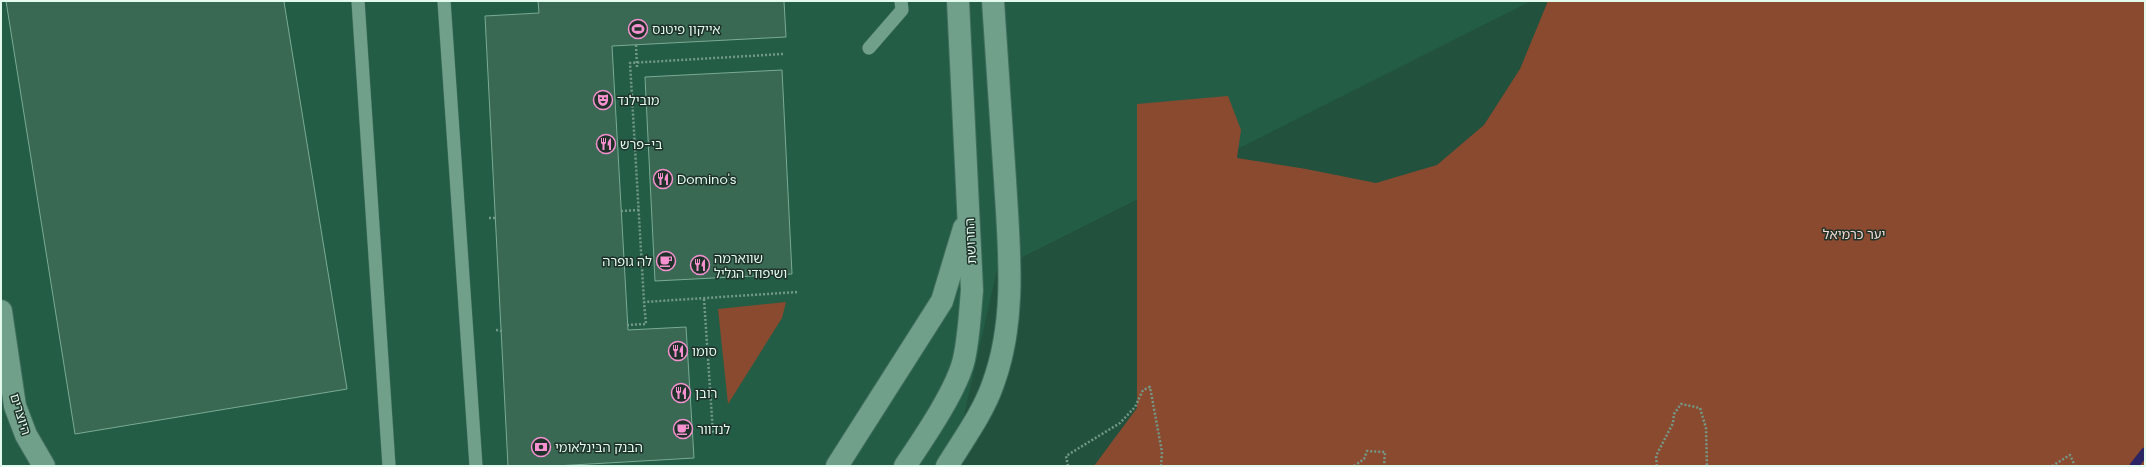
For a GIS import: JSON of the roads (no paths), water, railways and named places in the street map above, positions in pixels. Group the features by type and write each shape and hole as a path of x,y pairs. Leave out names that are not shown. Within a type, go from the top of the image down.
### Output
{"street":[{"name":"החרושת","path":"905,466 955,384 964,361 969,335 972,290 958,1"},
{"path":"947,466 981,410 993,385 1001,360 1010,305 1008,235 993,1"},
{"path":"837,466 942,301 969,214"},
{"name":"היוצרים","path":"1,311 4,376 26,435 44,466"}],"lane":[{"path":"358,1 389,466"},
{"path":"444,1 476,466"},
{"path":"869,48 902,10 901,1"}],"waterway":[{"path":"2134,466 2145,452"}],"place":[{"name":"אייקון פיטנס","path":"638,29"},
{"name":"מובילנד","path":"603,100"},
{"name":"בי-פרש","path":"606,144"},
{"name":"Domino's","path":"663,179"},
{"name":"לה גופרה","path":"666,261"},
{"name":"שווארמה ושיפודי הגליל","path":"700,265"},
{"name":"סומו","path":"678,351"},
{"name":"רובן","path":"681,393"},
{"name":"לנדוור","path":"683,429"},
{"name":"הבנק הבינלאומי","path":"541,447"}],"park label":[{"name":"יער כרמיאל","path":"1854,234"}]}
